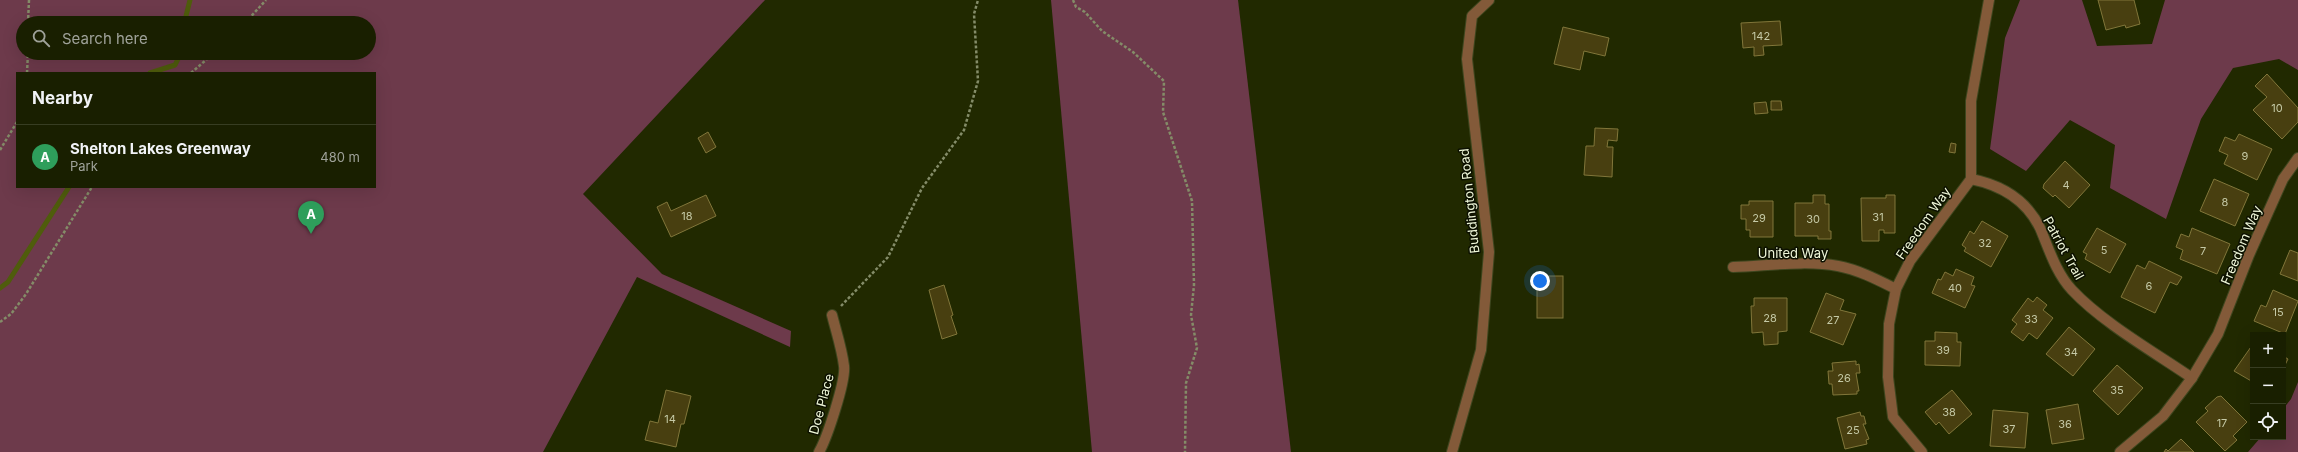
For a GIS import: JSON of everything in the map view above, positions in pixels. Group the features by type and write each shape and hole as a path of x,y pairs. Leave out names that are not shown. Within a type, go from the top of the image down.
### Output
{"street":[{"path":"1971,179 1971,101 1989,0"},
{"name":"Buddington Road","path":"1452,452 1482,350 1489,252 1467,59 1472,16 1485,2"},
{"name":"Freedom Way","path":"2120,452 2163,416 2192,378 2218,334 2249,255 2283,179 2298,158"},
{"name":"Freedom Way","path":"1922,452 1893,417 1888,377 1889,324 1896,289 1910,261 1971,179"},
{"name":"Patriot Trail","path":"1971,179 1993,184 2019,198 2039,226 2054,262 2071,289 2102,316 2192,378"},
{"name":"United Way","path":"1733,267 1806,264 1838,266 1873,277 1896,289"},
{"name":"Doe Place","path":"819,452 825,442 835,412 844,368 832,314"}],"path":[{"path":"28,16 29,0"},
{"path":"251,16 266,0"},
{"path":"832,314 888,257 922,188 964,130 978,81 974,14 978,0"},
{"path":"1072,0 1076,7 1085,12 1102,30 1133,52 1164,81 1163,112 1192,201 1194,285 1191,315 1197,348 1186,383 1185,452"},
{"path":"27,72 28,60"},
{"path":"192,72 206,60"},
{"path":"0,150 16,124"},
{"path":"0,322 10,314 26,294 91,188"}],"shaded area":[{"path":"0,0 765,0 583,194 662,274 791,331 790,347 637,277 543,452 0,452"},
{"path":"1051,0 1238,0 1291,452 1092,452"},
{"path":"2020,0 2082,0 2097,46 2152,44 2165,0 2298,0 2298,70 2279,59 2233,68 2201,119 2166,219 2110,188 2115,145 2070,120 2026,171 1990,149 2005,38"},
{"path":"2298,382 2298,452 2248,452 2258,440 2286,440 2286,405 2291,399"}],"building":[{"path":"2098,0 2134,0 2140,24 2126,28 2125,25 2106,30"},
{"path":"1780,21 1782,45 1763,46 1764,55 1754,56 1754,47 1743,48 1741,23"},
{"path":"1563,27 1609,38 1605,56 1584,51 1580,70 1554,64"},
{"path":"2267,74 2298,108 2298,122 2282,139 2253,110 2267,97 2255,86"},
{"path":"1771,101 1781,101 1782,110 1771,110"},
{"path":"1766,102 1768,113 1755,114 1754,103"},
{"path":"1595,128 1618,129 1617,141 1608,140 1607,147 1613,147 1612,177 1584,175 1586,146 1594,146"},
{"path":"708,132 716,147 706,153 698,138"},
{"path":"2239,134 2272,149 2257,180 2224,164 2228,155 2219,151 2225,137 2235,141"},
{"path":"1951,143 1956,144 1955,153 1949,152"},
{"path":"2065,161 2090,185 2069,208 2055,195 2053,197 2043,188 2044,184"},
{"path":"2214,179 2249,194 2235,226 2200,211"},
{"path":"706,195 716,216 671,237 657,207 667,202 671,211"},
{"path":"1813,195 1825,195 1825,204 1829,204 1829,231 1831,231 1831,239 1818,239 1818,236 1795,236 1795,203 1813,203"},
{"path":"1886,195 1895,195 1895,233 1884,233 1884,230 1879,230 1879,241 1862,241 1861,198 1886,198"},
{"path":"1749,201 1773,201 1773,237 1750,237 1750,230 1746,230 1746,219 1741,219 1741,205 1749,205"},
{"path":"1982,221 2008,236 1991,267 1964,251 1966,248 1962,245 1970,231 1974,234"},
{"path":"2097,228 2126,244 2110,273 2085,259 2087,254 2083,252"},
{"path":"2192,228 2230,244 2217,274 2180,259 2183,250 2176,247 2181,234 2189,237"},
{"path":"2290,250 2298,253 2298,281 2280,274"},
{"path":"2149,261 2182,277 2177,285 2170,282 2155,313 2121,297 2137,265 2145,269"},
{"path":"1956,269 1974,277 1971,285 1975,286 1965,308 1932,293 1938,279 1941,280 1945,272 1953,276"},
{"path":"1537,276 1563,276 1563,318 1537,318"},
{"path":"944,285 957,334 942,339 929,290"},
{"path":"2273,290 2298,301 2286,332 2280,332 2254,321 2261,305 2266,307"},
{"path":"1826,293 1844,300 1840,310 1856,314 1843,345 1810,332"},
{"path":"2037,297 2047,305 2043,310 2053,318 2037,339 2029,333 2023,341 2011,332 2017,324 2012,320 2028,298 2033,302"},
{"path":"1754,298 1787,298 1787,331 1778,332 1778,344 1764,345 1763,332 1752,333 1751,306 1754,306"},
{"path":"2069,327 2095,349 2073,376 2046,354"},
{"path":"1935,332 1957,333 1957,342 1961,342 1960,366 1925,365 1925,341 1935,341"},
{"path":"2250,348 2250,380 2234,371"},
{"path":"1856,361 1856,365 1859,364 1860,373 1856,373 1859,391 1857,391 1857,394 1833,395 1832,384 1829,384 1828,371 1833,371 1832,363"},
{"path":"2117,365 2143,388 2118,415 2093,391"},
{"path":"666,390 691,396 684,424 681,424 676,447 645,440 650,421 658,423"},
{"path":"1952,390 1972,414 1949,434 1939,422 1936,425 1925,412"},
{"path":"2221,396 2247,422 2233,436 2237,440 2225,451 2196,422 2208,411 2205,408 2217,397"},
{"path":"2078,404 2084,439 2052,444 2046,410"},
{"path":"1993,410 2028,413 2025,448 1990,446"},
{"path":"1860,412 1861,416 1864,416 1866,424 1863,424 1869,439 1866,440 1867,444 1845,449 1837,418"},
{"path":"2181,439 2194,452 2164,452 2166,449 2168,451"}],"waterway":[{"path":"186,16 190,0"},
{"path":"153,72 175,65 178,60"},
{"path":"0,288 8,282 68,188"}],"place":[{"name":"Shelton Lakes Greenway","path":"311,234"}]}
